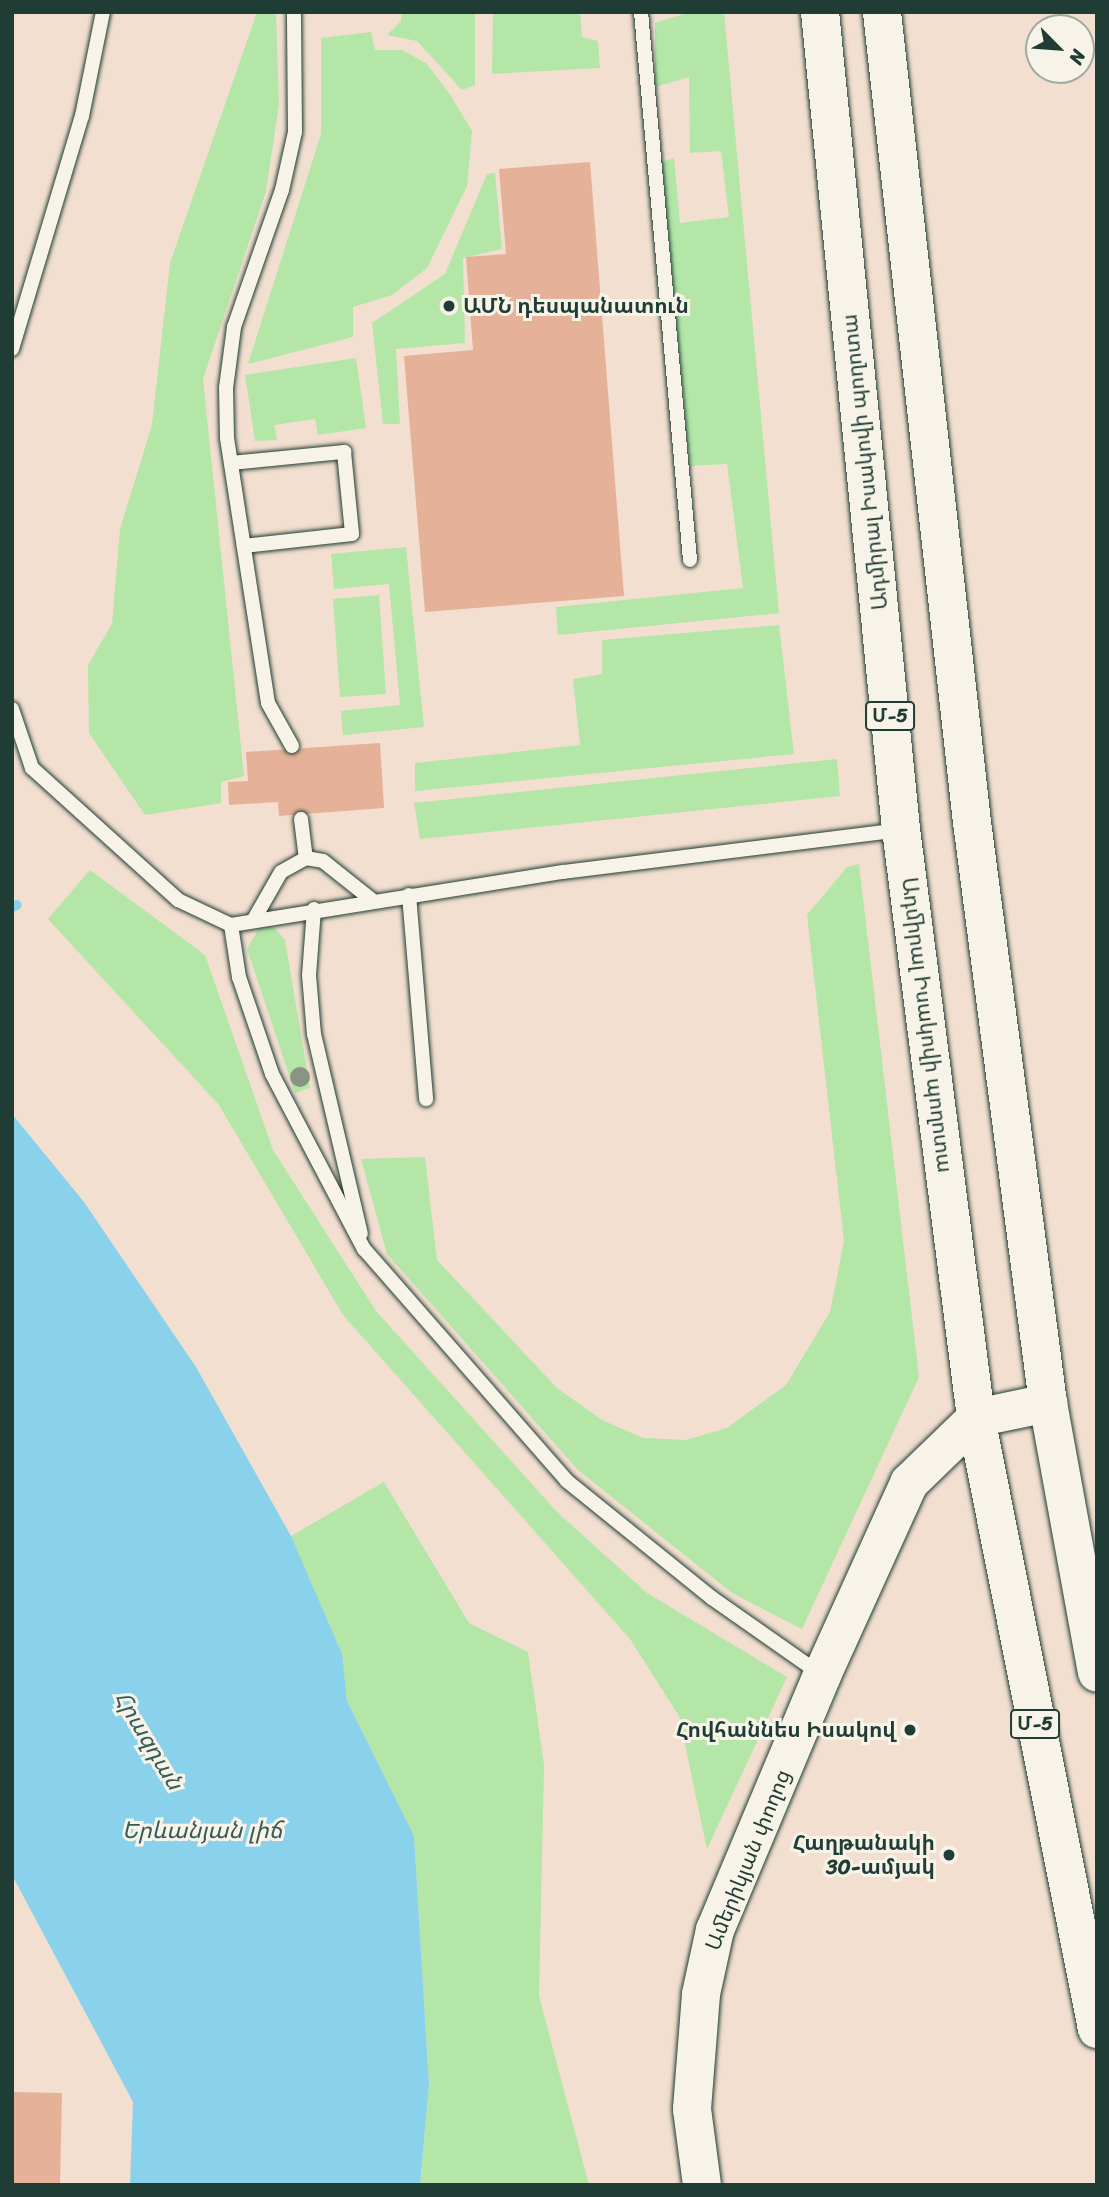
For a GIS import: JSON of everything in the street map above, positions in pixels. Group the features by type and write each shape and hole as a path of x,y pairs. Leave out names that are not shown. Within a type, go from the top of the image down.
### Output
{"main road":[{"name":"Ադմիրալ Իսակովի պողոտա","path":"820,12 901,829 976,1418 1097,2029"},
{"path":"881,12 972,822 1048,1403 1097,1673"},
{"path":"976,1418 1048,1403"},
{"name":"Ամերիկյան փողոց","path":"702,2185 692,2109 701,1994 715,1930 822,1675 909,1483 976,1418"}],"lane":[{"path":"12,348 82,116 103,12"},
{"path":"292,746 268,703 231,463 230,350 295,132 294,12"},
{"path":"641,12 690,560"},
{"path":"231,463 344,452 352,534 244,546"},
{"path":"12,709 32,768 178,900 231,925 372,900 901,829"},
{"path":"302,819 306,858"},
{"path":"253,921 281,872 306,858 323,861 372,900"},
{"path":"409,895 426,1099"},
{"path":"314,909 309,975 314,1034 364,1249"},
{"path":"231,925 239,977 272,1074 364,1249 567,1481 712,1598 822,1675"}],"green space":[{"path":"257,12 276,12 279,105 266,191 203,379 244,776 221,782 221,803 145,815 89,733 88,665 112,624 120,529 152,425 170,263"},
{"path":"401,12 475,12 475,85 462,90 417,41 387,35 401,21"},
{"path":"493,12 580,12 582,37 598,41 600,68 492,74"},
{"path":"690,12 724,12 779,613 558,635 556,607 743,588 727,464 690,466 661,162 674,158 680,223 729,217 721,151 690,153 689,77 655,87 655,23"},
{"path":"371,32 375,50 402,50 426,63 449,93 472,131 467,186 427,268 392,295 353,307 353,337 248,364 321,134 321,38"},
{"path":"495,173 502,249 463,258 465,343 396,349 400,424 383,424 372,323 445,274 487,174"},
{"path":"356,358 366,428 318,435 315,419 274,425 277,440 255,441 245,375"},
{"path":"406,547 424,727 343,735 341,711 400,705 389,584 334,589 331,554"},
{"path":"379,595 386,694 340,697 333,599"},
{"path":"779,625 794,754 415,791 415,763 580,745 573,679 602,674 602,640"},
{"path":"837,759 840,796 420,839 414,803"},
{"path":"859,864 919,1377 802,1629 732,1593 578,1470 387,1254 361,1159 425,1157 437,1260 557,1388 602,1420 643,1438 686,1440 727,1428 786,1385 830,1312 844,1241 807,915 847,867"},
{"path":"90,870 205,955 273,1150 376,1311 557,1512 647,1593 787,1677 707,1849 679,1716 630,1639 343,1315 219,1105 48,919"},
{"path":"261,925 275,928 285,940 310,1088 295,1093 247,949"},
{"path":"384,1482 469,1623 528,1652 544,1765 539,1996 589,2185 420,2185 429,2085 414,1837 347,1701 341,1654 291,1536"}],"water":[{"name":"Երևանյան լիճ","path":"12,1114 84,1202 196,1367 291,1536 342,1654 347,1701 414,1836 429,2085 420,2185 130,2185 133,2102 12,1875"}],"building":[{"name":"ԱՄՆ դեսպանատուն","path":"590,162 624,596 425,612 404,356 473,350 466,257 506,254 499,169"},
{"path":"380,743 384,808 279,816 278,802 229,805 228,782 248,781 246,752"},
{"path":"12,2092 62,2093 60,2185 12,2185"}],"waterway":[{"path":"12,907 17,905"}],"place":[{"name":"ԱՄՆ դեսպանատուն","path":"449,306"},
{"name":"Հովհաննես Իսակով","path":"910,1730"},
{"name":"Հաղթանակի 30-ամյակ","path":"949,1855"}],"water label":[{"name":"Հրազդան","path":"148,1741"}]}
